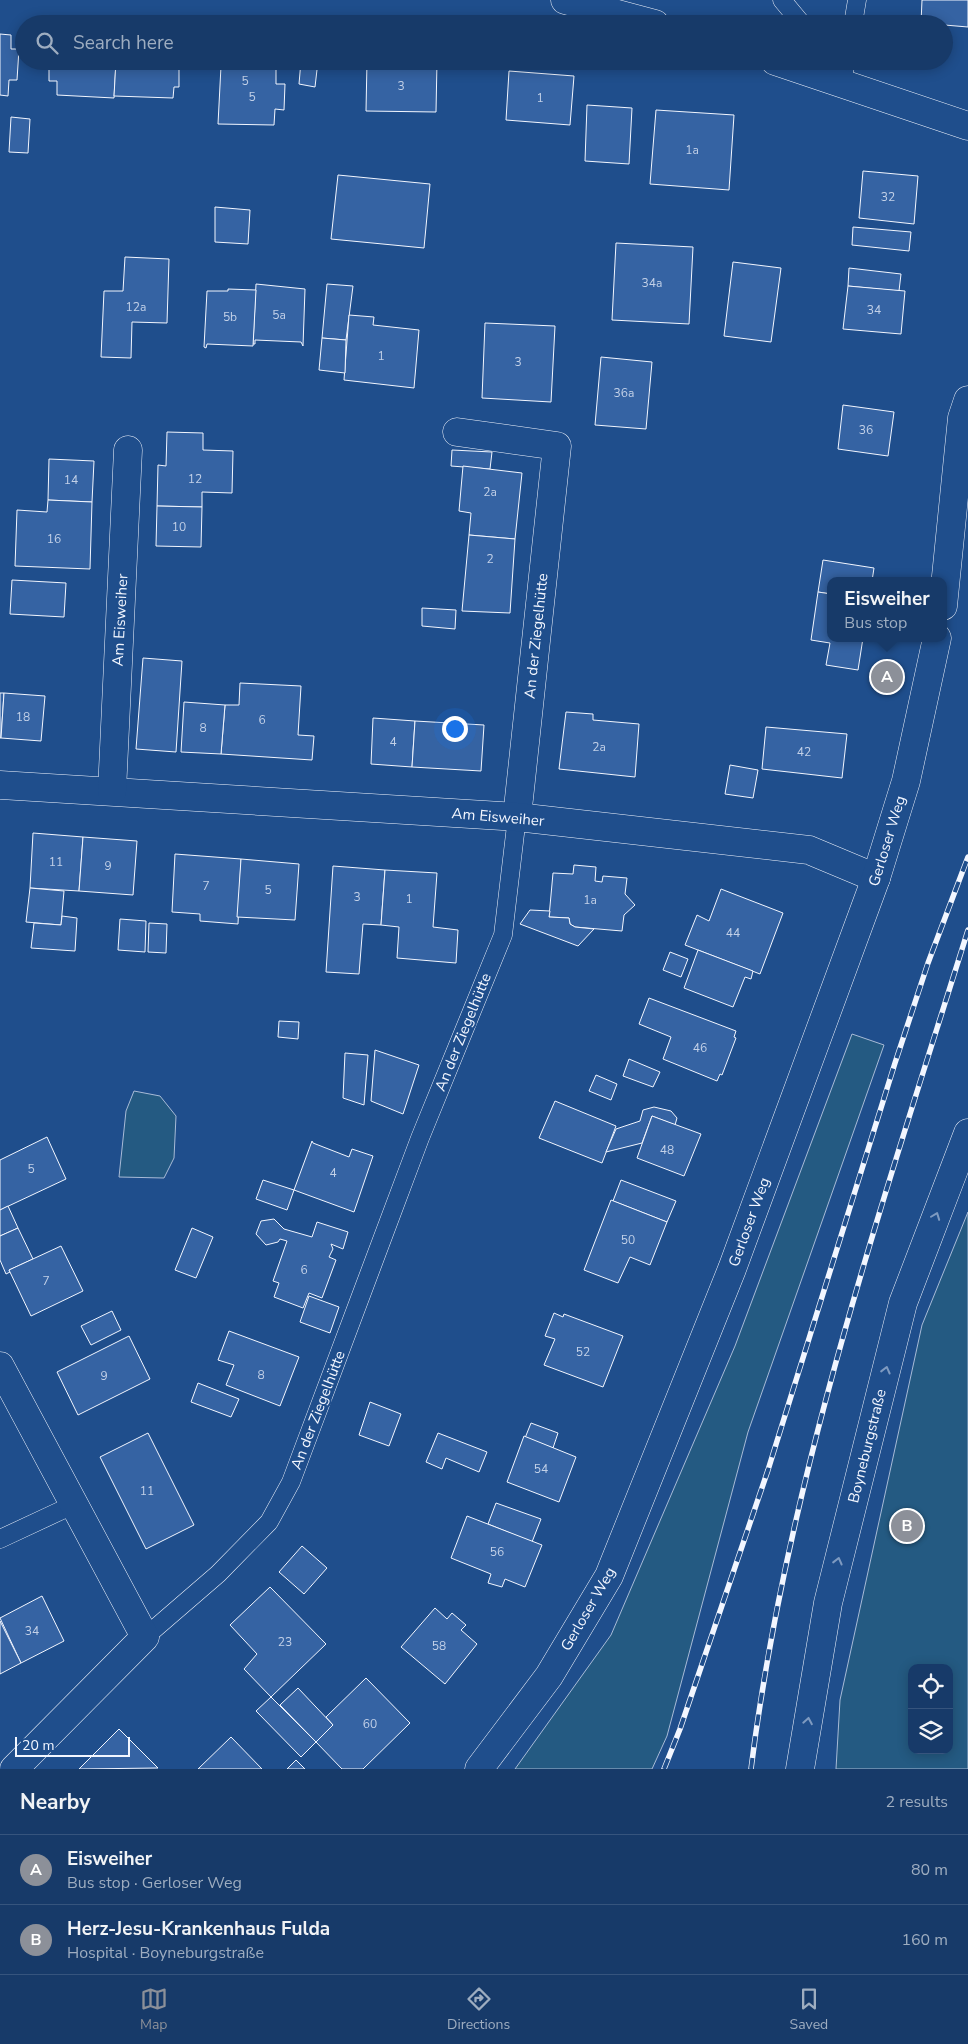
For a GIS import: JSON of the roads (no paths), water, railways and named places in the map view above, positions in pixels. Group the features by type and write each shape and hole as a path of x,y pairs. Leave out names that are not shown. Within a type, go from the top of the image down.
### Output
{"street":[{"path":"565,0 621,15"},
{"path":"825,70 844,73 968,126"},
{"path":"946,577 962,418 968,400"},
{"name":"An der Ziegelhütte","path":"457,432 556,446 517,818"},
{"name":"Am Eisweiher","path":"112,791 128,450"},
{"name":"Gerloser Weg","path":"479,1769 549,1676 610,1576 732,1269 876,878 906,780 936,642"},
{"name":"Am Eisweiher","path":"0,785 517,818 809,850 876,878"},
{"name":"Boyneburgstraße","path":"800,1769 828,1603 903,1303 968,1133"},
{"path":"0,1366 145,1637 14,1769"}],"lane":[{"path":"782,0 794,15"},
{"path":"854,15 857,0"},
{"name":"An der Ziegelhütte","path":"145,1637 218,1574 270,1522 291,1482 420,1138 502,935 517,818"},
{"path":"0,1539 74,1504"}],"railway":[{"path":"664,1769 680,1729 768,1470 928,963 968,857"},
{"path":"751,1769 767,1662 788,1556 813,1450 871,1241 968,930"}],"place":[{"name":"Eisweiher","path":"887,677"},
{"name":"Herz-Jesu-Krankenhaus Fulda","path":"907,1526"}]}
